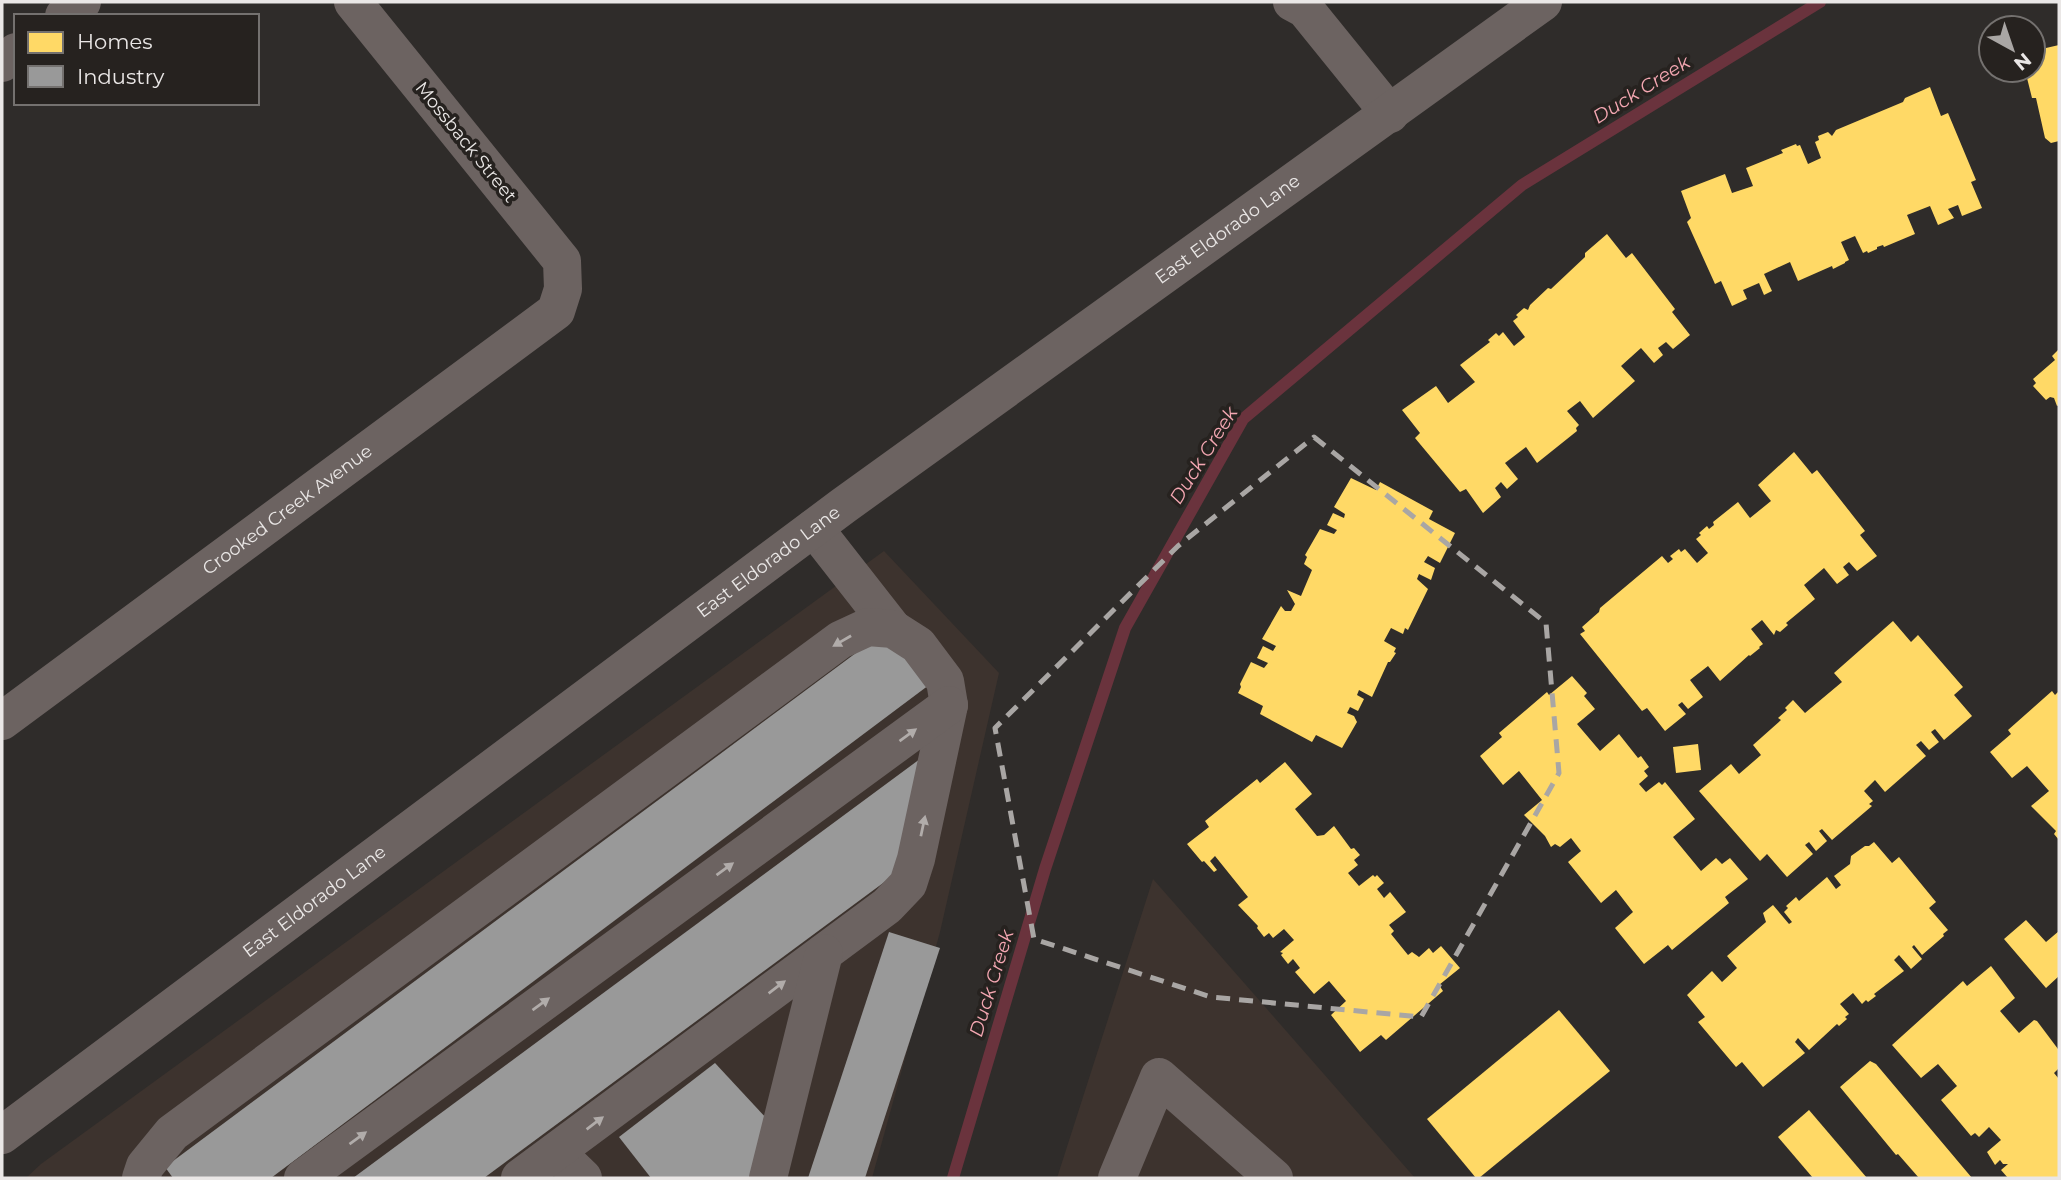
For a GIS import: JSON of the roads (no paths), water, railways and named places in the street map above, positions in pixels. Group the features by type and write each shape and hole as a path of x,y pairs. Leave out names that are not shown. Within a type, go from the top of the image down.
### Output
{"street":[{"path":"67,14 82,2"},
{"name":"Mossback Street","path":"353,2 562,261 563,289"},
{"path":"1292,2 1306,9 1390,114"},
{"name":"East Eldorado Lane","path":"2,1135 814,528 1543,2"},
{"name":"Crooked Creek Avenue","path":"2,722 556,311 563,289"},
{"path":"520,1178 887,906 908,884 916,859 949,705 945,681 918,645 893,629 814,528"},
{"path":"141,1178 145,1166 172,1133 840,640 868,627 893,629"},
{"path":"303,1178 949,705"},
{"path":"768,1178 824,953"},
{"path":"1117,1178 1159,1077 1274,1178"},
{"path":"556,1152 583,1178"}],"waterway":[{"name":"Duck Creek","path":"953,1178 1045,869 1125,628 1243,419 1522,185 1820,2"}]}
